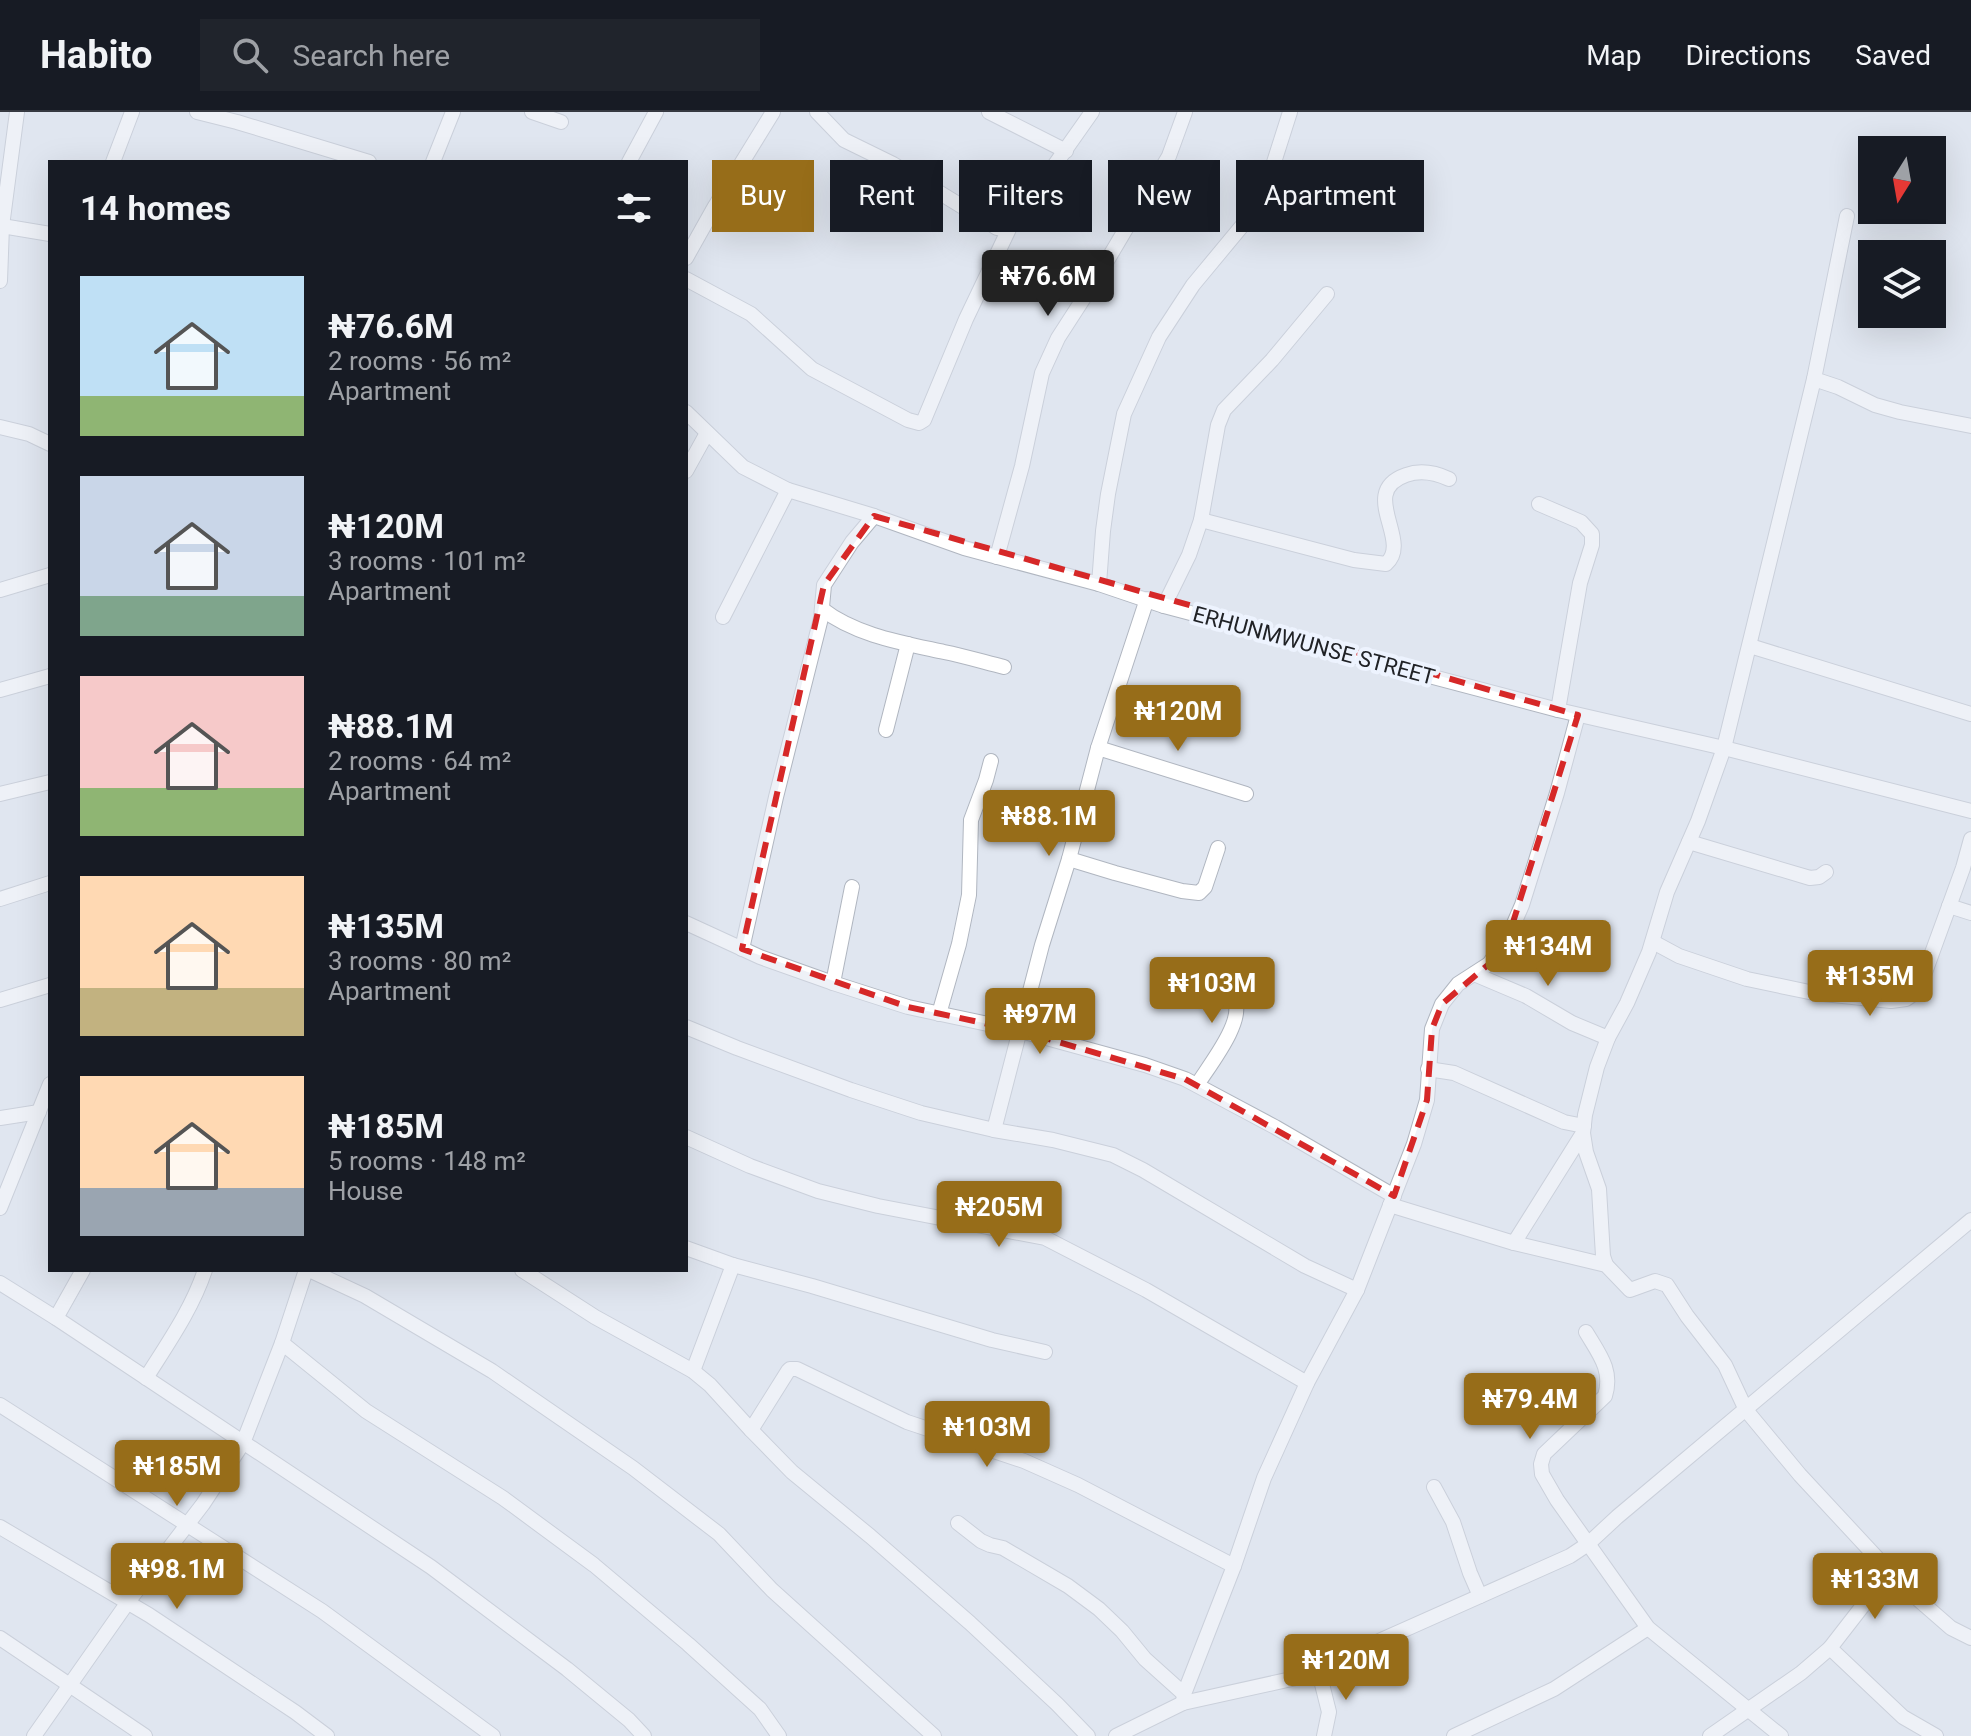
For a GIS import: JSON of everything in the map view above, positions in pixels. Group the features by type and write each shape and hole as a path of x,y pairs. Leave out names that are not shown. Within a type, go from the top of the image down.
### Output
{"street":[{"path":"0,281 2,226 17,112"},
{"path":"114,160 132,112"},
{"path":"200,112 326,155 357,160"},
{"path":"434,160 453,112"},
{"path":"532,112 561,122"},
{"path":"630,160 656,112"},
{"path":"688,254 773,112"},
{"path":"817,112 844,140 893,164 959,205"},
{"path":"989,112 1066,151"},
{"path":"1059,160 1092,112"},
{"path":"997,557 1022,466 1042,373 1058,338 1169,156 1185,112"},
{"path":"1099,584 1108,494 1124,414 1159,337 1184,298 1261,203 1290,112"},
{"path":"1847,216 1814,379 1724,748 1667,892 1653,942 1597,1067 1584,1130 1586,1152 1599,1189 1606,1265 1630,1290 1655,1281 1667,1285 1725,1365 1746,1410 1800,1475 1904,1587 1951,1628 1971,1638"},
{"path":"2,226 48,234"},
{"path":"688,280 751,314 812,369 919,423 924,420 966,319 1008,232"},
{"path":"1164,606 1189,555 1201,520 1214,444 1224,410 1272,360 1327,294"},
{"path":"1814,379 1875,405 1971,426"},
{"name":"ERHUNMWUNSE STREET","path":"688,414 743,467 788,490 964,548 1099,584 1164,606 1558,710 1724,748 1971,811"},
{"path":"0,427 29,434 48,443"},
{"path":"688,467 707,433"},
{"path":"1201,520 1354,560 1386,564 1393,555 1389,521 1383,503 1385,493 1398,478 1409,474 1432,473 1449,479"},
{"path":"723,617 788,490"},
{"path":"1539,504 1581,522 1592,534 1592,545 1580,583 1558,710"},
{"path":"742,949 822,609 824,585 852,542 874,516"},
{"path":"0,590 48,576"},
{"path":"994,1130 1098,748 1147,599"},
{"path":"822,609 865,631 1004,667"},
{"path":"886,730 908,644"},
{"path":"1750,646 1971,714"},
{"path":"0,690 48,677"},
{"path":"1184,1698 1264,1478 1307,1383 1357,1290 1414,1144 1427,1100 1432,1029 1442,1004 1458,984 1489,964 1509,935 1522,905 1578,715"},
{"path":"1098,748 1246,794"},
{"path":"939,1014 969,895 971,820 991,761"},
{"path":"0,794 48,782"},
{"path":"1653,942 1679,956 1747,979 1814,993 1891,1001 1906,999 1915,993 1924,975 1971,839"},
{"path":"1689,842 1801,876 1819,877 1826,872"},
{"path":"1069,859 1128,877 1199,893 1205,887 1218,848"},
{"path":"0,899 48,884"},
{"path":"833,983 852,887"},
{"path":"1949,906 1971,913"},
{"path":"688,924 742,949 908,1007 1021,1031 1145,1065 1197,1085 1275,1127 1392,1200 1514,1243 1606,1265"},
{"path":"1192,970 1227,993 1235,1001 1237,1014 1229,1035 1197,1085"},
{"path":"1474,974 1526,996 1572,1023 1608,1038"},
{"path":"0,1000 48,986"},
{"path":"688,1028 851,1090 921,1113 1113,1155 1305,1266 1357,1290"},
{"path":"1428,1069 1454,1073 1584,1130"},
{"path":"0,1208 48,1089"},
{"path":"0,1118 39,1112"},
{"path":"1514,1243 1584,1130"},
{"path":"688,1138 750,1166 818,1191 878,1206 1045,1238 1146,1290 1307,1383"},
{"path":"1116,1736 1184,1698 1296,1678 1570,1556 1971,1220"},
{"path":"688,1249 733,1265 992,1340 1045,1352"},
{"path":"693,1371 733,1265"},
{"path":"56,1318 82,1272"},
{"path":"146,1378 185,1316 204,1272"},
{"path":"34,1736 128,1602 189,1524 243,1443 307,1272"},
{"path":"312,1272 365,1296 492,1371 633,1468 719,1534 772,1590 934,1736"},
{"path":"525,1272 595,1317 693,1371 710,1385 792,1472 970,1623 1088,1736"},
{"path":"0,1283 431,1567 567,1669 644,1736"},
{"path":"1586,1332 1606,1366 1609,1377 1605,1396 1544,1454 1542,1474 1648,1628 1781,1736"},
{"path":"282,1343 366,1411 503,1498 594,1565 760,1709 779,1736"},
{"path":"751,1430 788,1371 797,1369 907,1422 1038,1467 1078,1485 1234,1566"},
{"path":"0,1405 322,1611 493,1736"},
{"path":"1434,1487 1453,1522 1480,1596"},
{"path":"958,1523 981,1541 1003,1548 1068,1586 1099,1609 1184,1698"},
{"path":"0,1527 128,1602 327,1736"},
{"path":"1710,1736 1801,1673 1830,1648 1889,1572"},
{"path":"1454,1736 1554,1689 1648,1628"},
{"path":"0,1638 145,1736"},
{"path":"1830,1648 1903,1717 1936,1736"},
{"path":"1318,1668 1329,1712 1324,1736"}],"highlighted area":[{"path":"874,516 1578,715 1509,935 1489,964 1442,1004 1432,1029 1427,1100 1394,1196 1185,1079 1021,1031 908,1007 742,949 824,585"}]}
